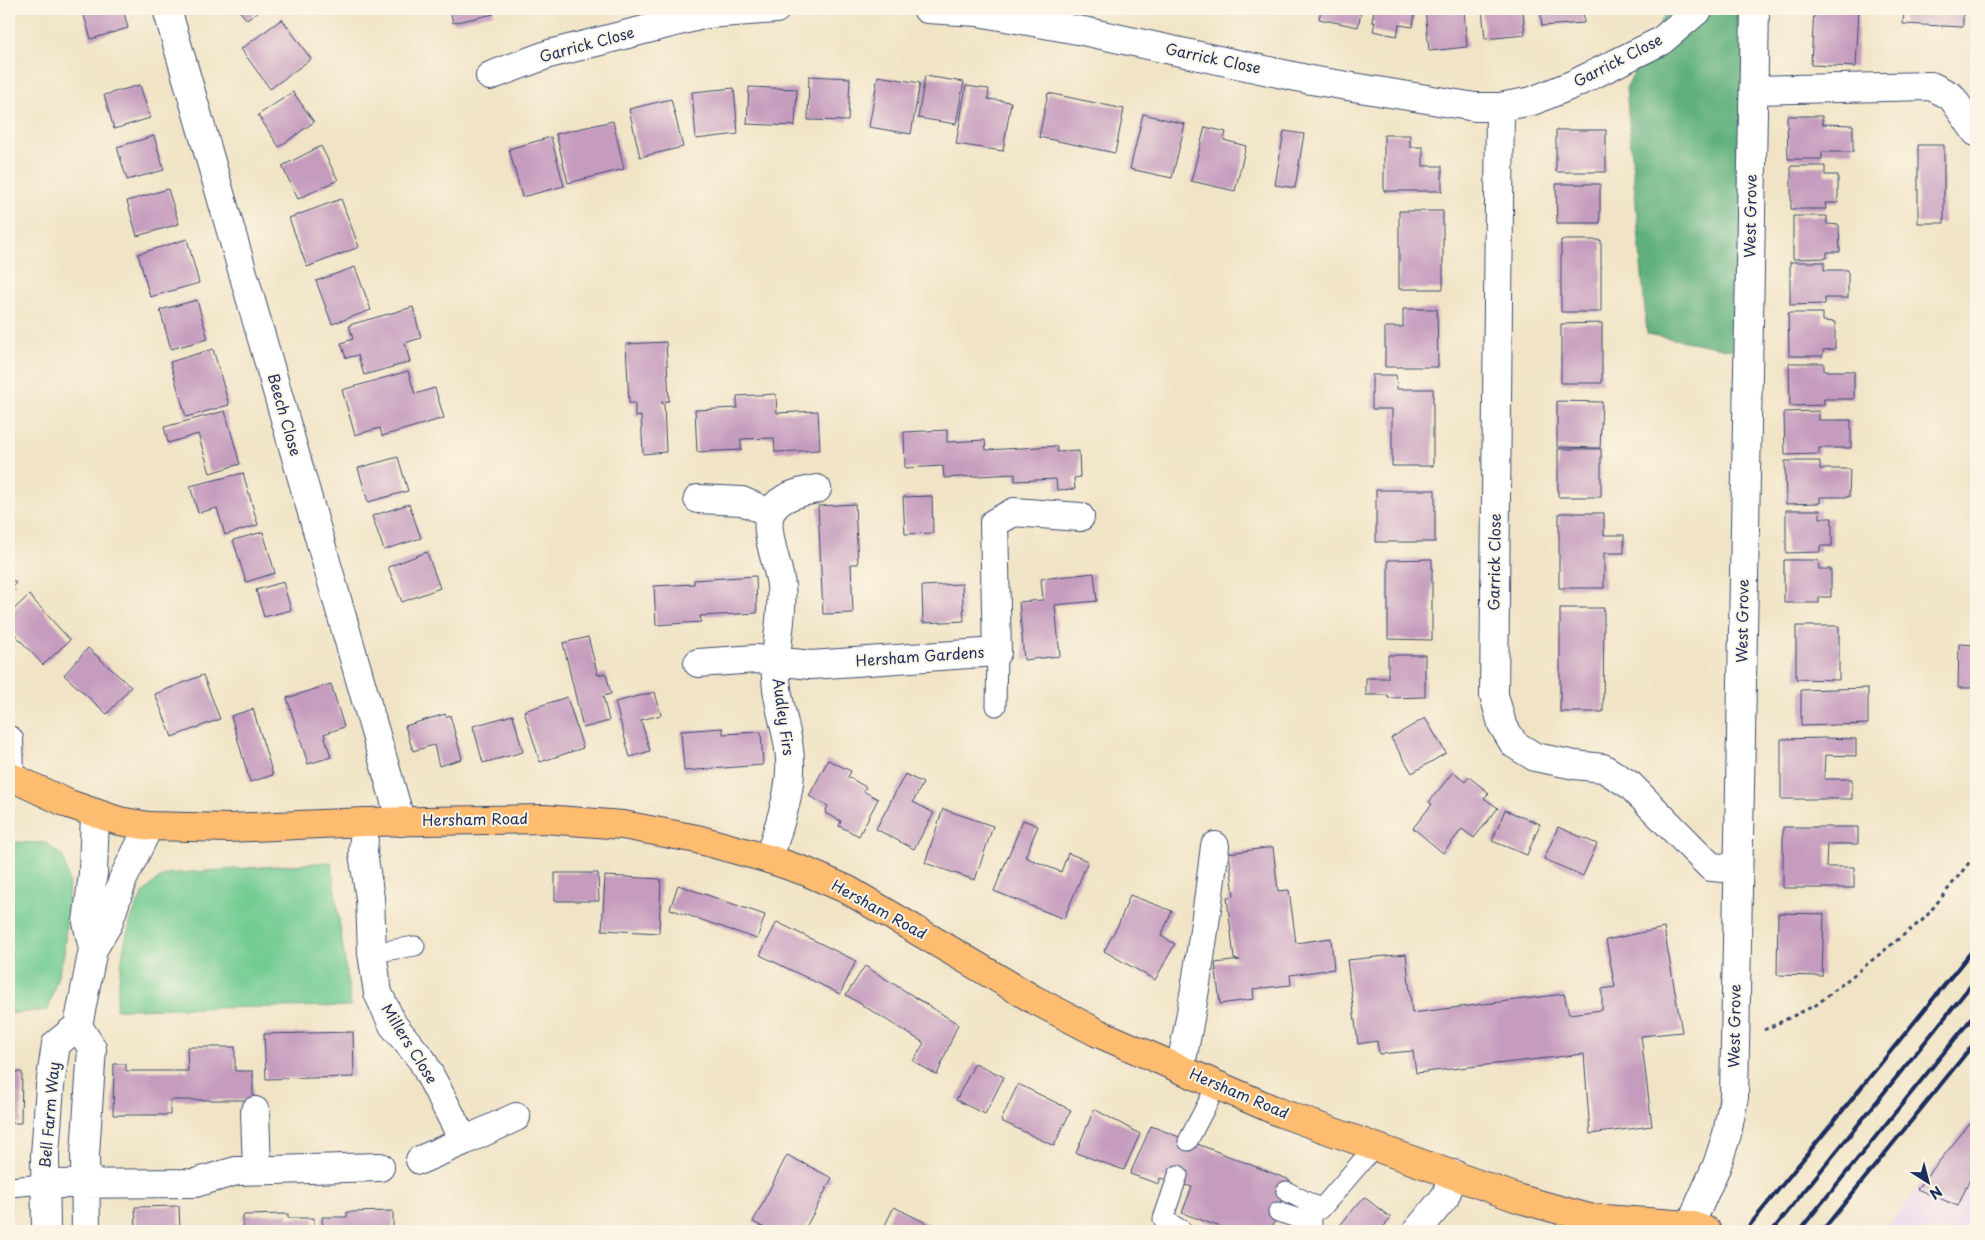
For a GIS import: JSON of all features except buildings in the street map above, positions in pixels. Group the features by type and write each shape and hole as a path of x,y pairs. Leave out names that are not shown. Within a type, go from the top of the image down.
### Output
{"main road":[{"name":"Hersham Road","path":"9,776 69,804 119,821 149,826 229,828 365,822 544,819 623,824 697,839 769,859 807,872 848,890 1033,999 1098,1033 1281,1113 1520,1199 1589,1218 1698,1228"}],"street":[{"name":"Beech Close","path":"167,9 401,822"},
{"name":"Garrick Close","path":"490,76 549,54 707,14 776,9"},
{"name":"Garrick Close","path":"926,9 978,12 1083,31 1311,80 1475,107 1500,107 1532,100 1574,84 1661,41 1699,9"},
{"name":"West Grove","path":"1698,1228 1704,1196 1727,1134 1734,1096 1755,9"},
{"path":"1754,90 1931,86 1951,96 1976,132"},
{"name":"Garrick Close","path":"1500,107 1494,696 1502,724 1514,744 1535,757 1575,765 1603,768 1630,785 1711,867 1738,869"},
{"path":"698,499 742,501 770,513 781,501 797,493 816,490"},
{"name":"Hersham Gardens","path":"776,661 811,665 997,652 994,523 1014,512 1080,517"},
{"name":"Audley Firs","path":"769,859 785,804 790,770 788,739 776,678 781,587 769,534 770,513"},
{"name":"Audley Firs","path":"698,663 756,659 776,661"},
{"path":"9,740 9,776"},
{"path":"93,949 87,922 93,873 95,813"},
{"name":"Millers Close","path":"365,822 363,853 370,898 372,952 378,993 393,1025 422,1060 464,1141"},
{"path":"86,1231 85,1183 88,1089 92,1048 78,1026 93,949 108,924 123,879 149,826"},
{"path":"1180,1069 1191,1019 1202,951 1215,846"},
{"name":"Bell Farm Way","path":"46,1231 44,1184 50,1086 56,1044 78,1026"},
{"path":"255,1111 257,1170"},
{"path":"420,1160 516,1118"},
{"name":"Bell Farm Way","path":"44,1184 195,1183 236,1171 380,1167"},
{"path":"1417,1231 1444,1196 1454,1174"}],"lane":[{"path":"996,706 997,652"},
{"path":"372,952 415,946"},
{"path":"1188,1141 1217,1085"},
{"path":"1313,1221 1374,1146"},
{"path":"1178,1175 1179,1197 1163,1219 1183,1231"},
{"path":"9,1187 44,1184"},
{"path":"1286,1191 1313,1221"},
{"path":"1278,1212 1313,1221"}],"path":[{"path":"1735,1045 1816,1005 1925,918 1976,854"}],"shaded area":[{"path":"1973,1118 1976,1121 1976,1231 1884,1231"}],"green space":[{"path":"1668,9 1746,9 1743,352 1647,334 1626,88"},
{"path":"9,842 46,843 63,857 69,882 64,954 48,1010 9,1014"},
{"path":"331,862 351,1006 116,1009 119,978 129,926 142,896 151,885 166,874"}],"railway":[{"path":"1745,1231 1976,946"},
{"path":"1772,1231 1976,979"},
{"path":"1799,1231 1976,1013"},
{"path":"1822,1231 1976,1041"}]}
